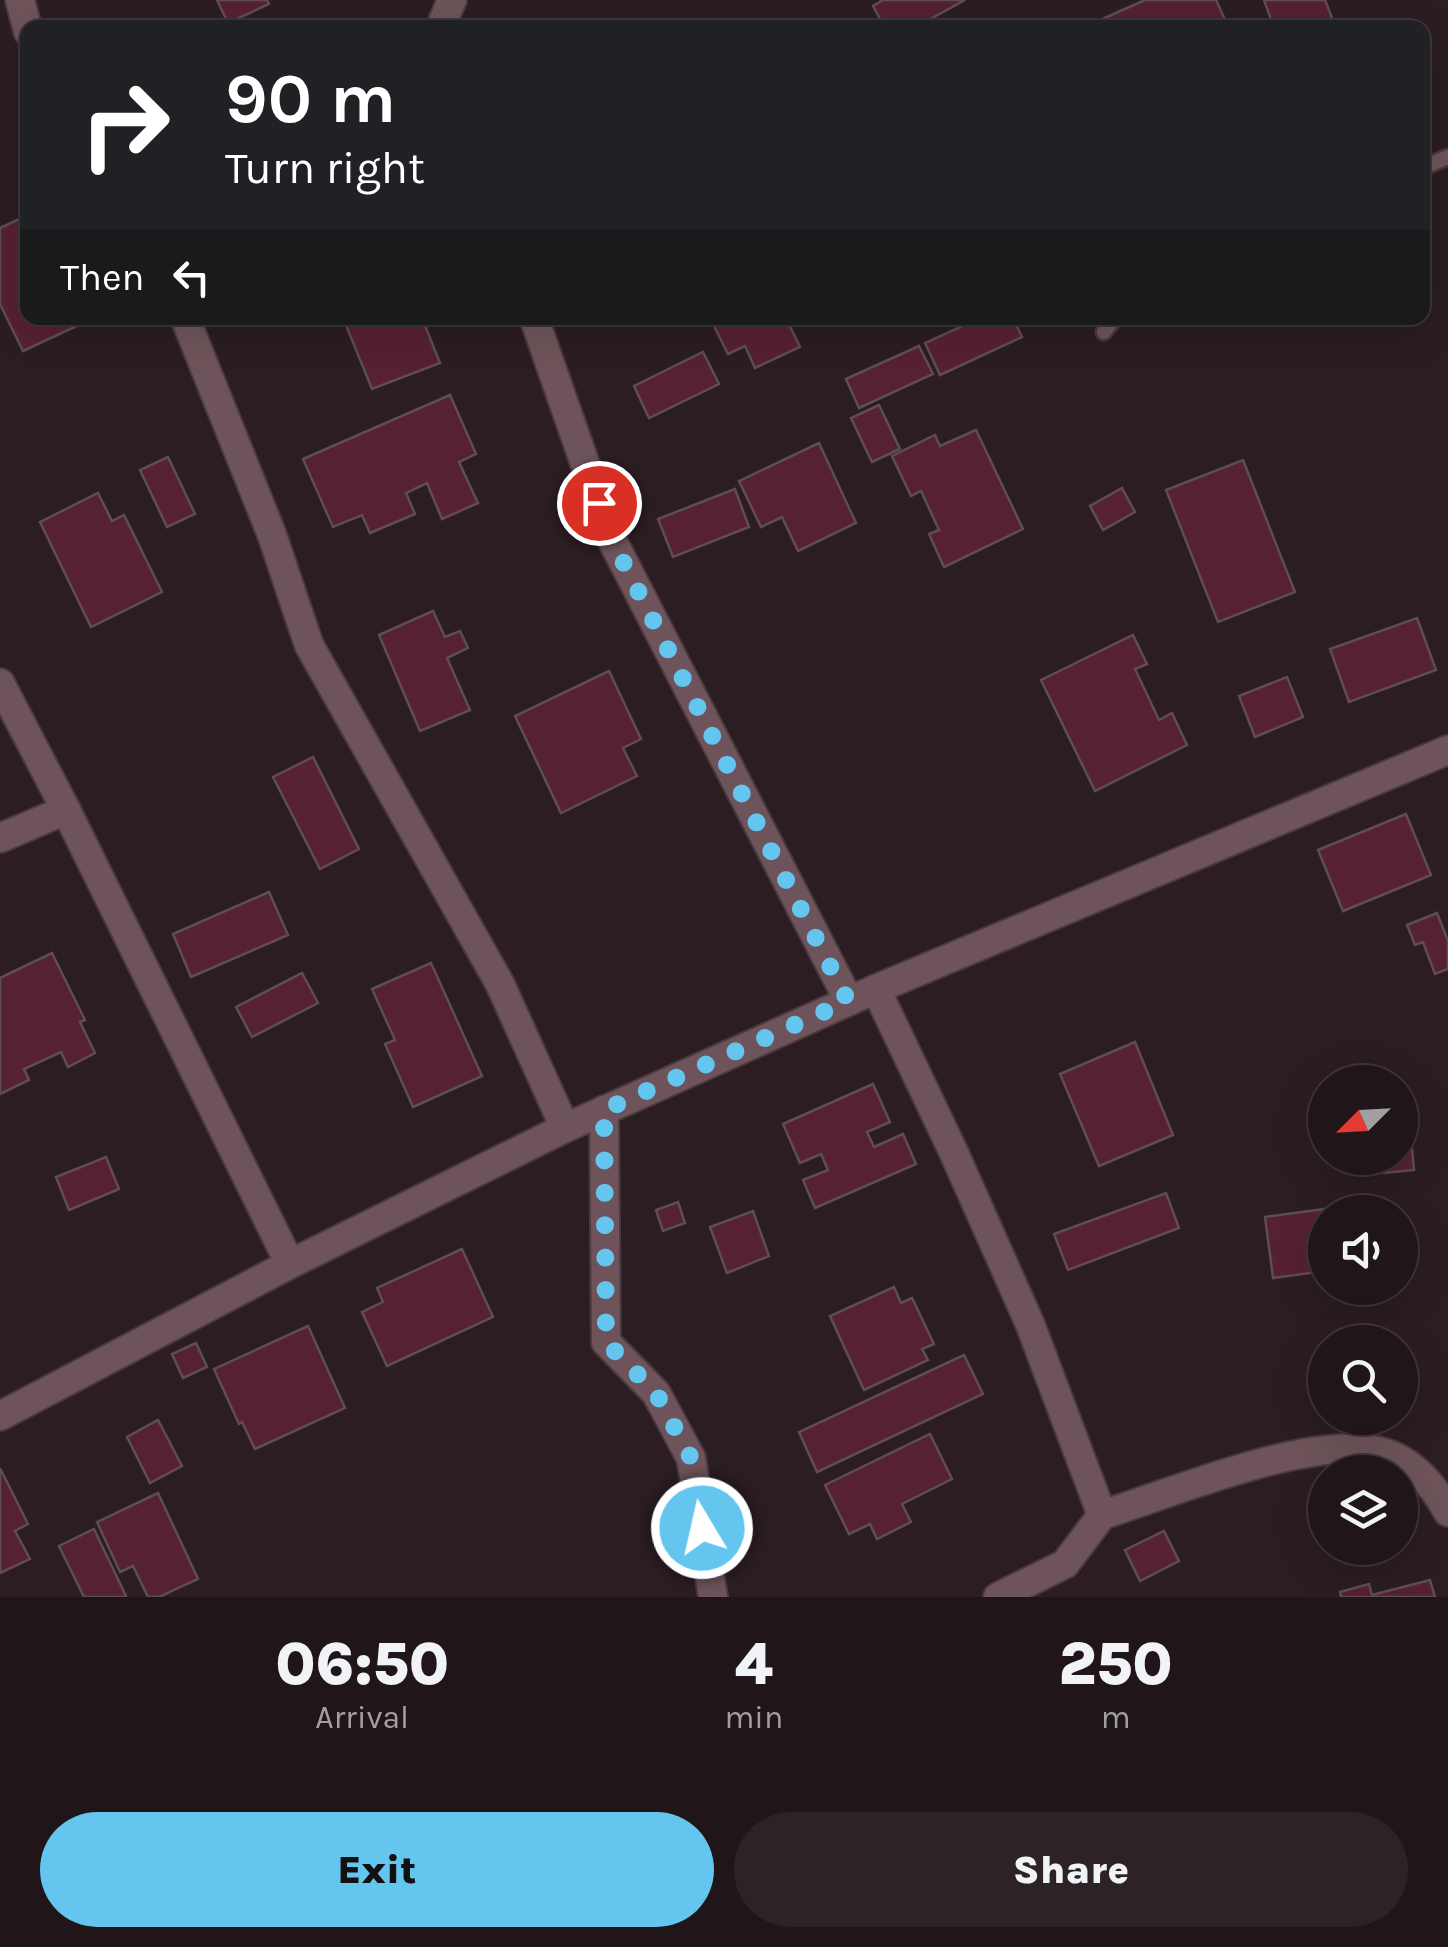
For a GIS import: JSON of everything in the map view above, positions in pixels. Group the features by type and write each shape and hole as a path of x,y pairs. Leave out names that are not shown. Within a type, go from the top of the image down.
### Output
{"street":[{"path":"188,325 272,535 309,645 500,984 565,1128"},
{"path":"536,325 611,538 848,1001"},
{"path":"0,683 290,1264"},
{"path":"0,1416 290,1264 604,1110 876,989 1448,750"},
{"path":"0,838 66,810"},
{"path":"876,989 1030,1324 1102,1515"},
{"path":"604,1110 606,1342 656,1393 691,1458 713,1597"},
{"path":"998,1597 1065,1564 1102,1515 1270,1460 1332,1451 1374,1450 1408,1464 1436,1489 1448,1512"}],"lane":[{"path":"1104,332 1110,325"}],"building":[{"path":"217,0 267,0 269,4 234,20 227,20"},
{"path":"883,0 965,0 929,20 881,20 873,6"},
{"path":"1145,0 1216,0 1225,20 1100,20"},
{"path":"1264,0 1325,0 1333,20 1271,20"},
{"path":"20,219 20,325 79,325 23,351 0,304 0,228"},
{"path":"346,325 425,325 440,363 372,389"},
{"path":"714,325 789,325 800,347 755,368 745,346 728,354"},
{"path":"965,325 1016,325 1022,337 940,375 925,343"},
{"path":"919,346 933,374 859,408 846,379"},
{"path":"703,352 719,384 649,418 634,386"},
{"path":"450,395 476,454 459,462 478,503 442,519 427,483 406,493 415,514 370,533 362,515 333,527 303,459"},
{"path":"879,405 900,449 872,462 851,418"},
{"path":"976,430 1023,529 944,567 929,534 939,530 921,491 911,496 892,456 935,435 940,446"},
{"path":"819,443 856,523 798,551 782,517 761,527 739,481"},
{"path":"168,457 195,514 167,527 140,470"},
{"path":"1243,460 1295,592 1218,622 1166,490"},
{"path":"1122,488 1135,512 1103,530 1090,506"},
{"path":"735,489 749,527 673,557 658,519"},
{"path":"98,493 112,521 124,515 162,592 91,627 40,522"},
{"path":"433,611 445,637 460,631 468,648 447,658 470,710 420,731 379,635"},
{"path":"1417,618 1436,670 1349,702 1330,649"},
{"path":"1133,635 1147,664 1135,669 1159,720 1172,713 1187,745 1095,791 1041,680"},
{"path":"609,671 641,739 623,748 637,776 561,813 515,716"},
{"path":"1287,677 1303,717 1255,737 1239,696"},
{"path":"313,757 359,849 320,869 273,777"},
{"path":"1406,814 1431,875 1343,911 1318,850"},
{"path":"269,892 288,935 191,977 173,934"},
{"path":"1437,913 1448,941 1448,969 1435,974 1423,942 1415,945 1407,925"},
{"path":"52,953 85,1020 80,1022 95,1053 68,1067 61,1052 24,1069 29,1080 0,1094 0,978"},
{"path":"431,963 482,1076 413,1107 385,1044 395,1040 372,989"},
{"path":"302,973 318,1003 252,1037 236,1007"},
{"path":"1135,1042 1173,1135 1099,1166 1060,1074"},
{"path":"873,1084 890,1122 867,1132 874,1147 903,1134 916,1164 815,1208 803,1180 828,1170 821,1154 800,1163 783,1124"},
{"path":"106,1157 119,1189 69,1210 56,1177"},
{"path":"1166,1193 1179,1228 1068,1270 1054,1234"},
{"path":"678,1202 685,1223 663,1231 656,1210"},
{"path":"753,1211 769,1256 727,1273 710,1227"},
{"path":"1308,1211 1308,1273 1273,1278 1265,1217"},
{"path":"462,1249 493,1317 387,1366 362,1312 383,1302 377,1288"},
{"path":"894,1287 901,1303 912,1298 934,1344 922,1349 928,1360 864,1390 830,1316"},
{"path":"308,1326 345,1408 255,1449 214,1369"},
{"path":"196,1343 207,1367 183,1378 172,1354"},
{"path":"964,1355 983,1394 817,1472 799,1432"},
{"path":"158,1420 182,1466 150,1483 127,1437"},
{"path":"930,1434 952,1479 902,1504 911,1522 877,1539 870,1524 849,1534 825,1485"},
{"path":"0,1468 28,1524 15,1531 30,1559 0,1573"},
{"path":"158,1493 198,1579 159,1597 148,1597 133,1566 120,1572 97,1522"},
{"path":"94,1529 125,1597 84,1597 59,1546"},
{"path":"1164,1531 1179,1561 1140,1581 1125,1550"},
{"path":"1430,1580 1435,1597 1341,1597 1340,1592 1369,1584 1372,1595"}],"route":[{"path":"599,503 611,538 848,1001 604,1110 606,1342 656,1393 691,1458 702,1528"}]}
